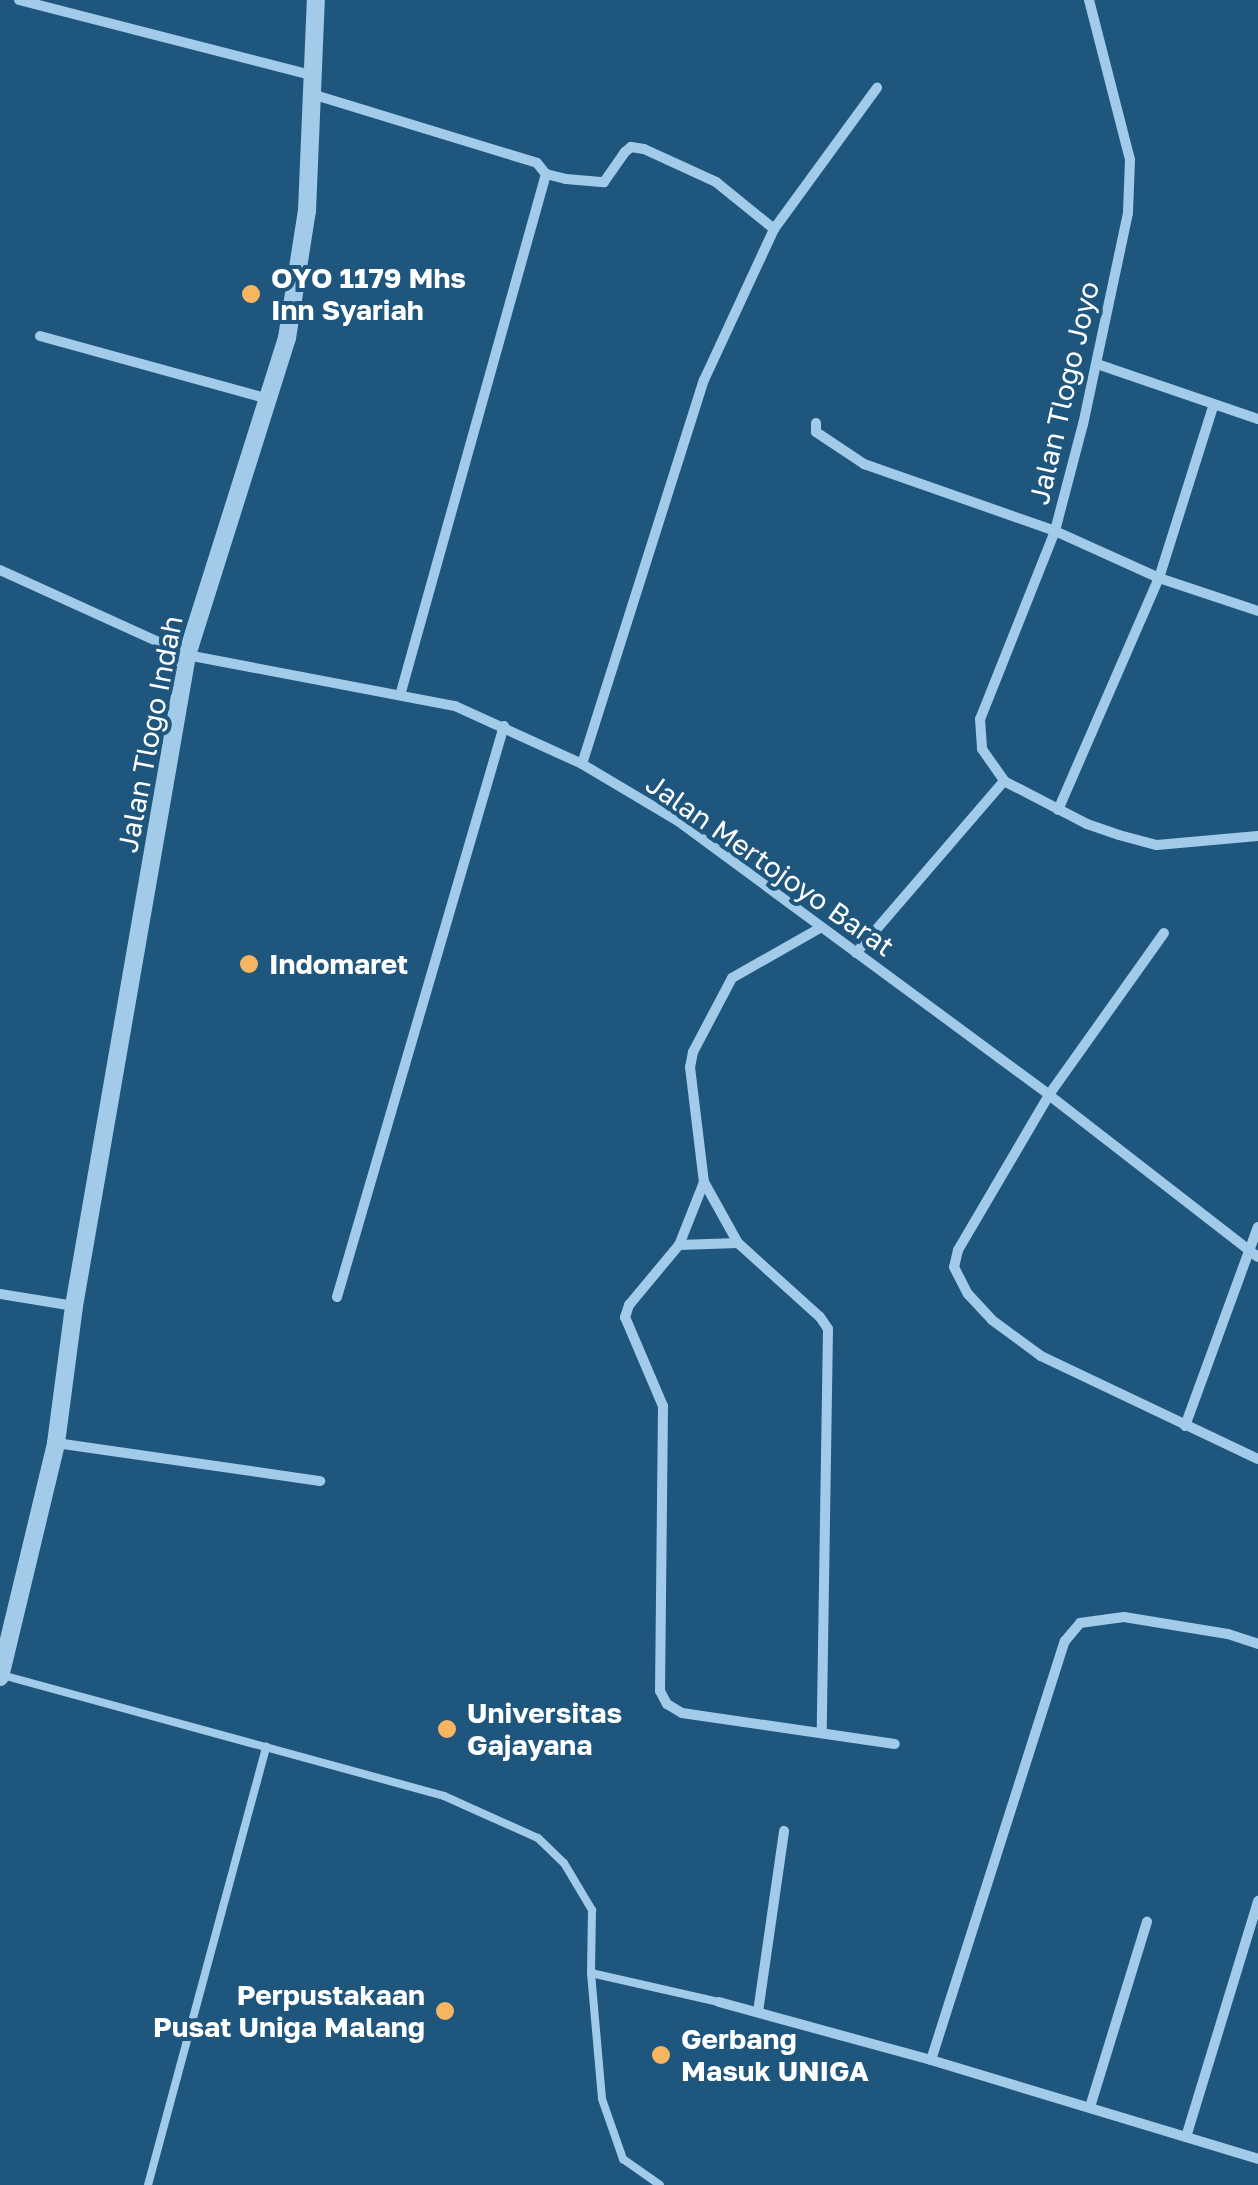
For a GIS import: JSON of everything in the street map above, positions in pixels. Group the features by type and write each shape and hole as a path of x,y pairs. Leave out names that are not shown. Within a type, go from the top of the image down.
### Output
{"street":[{"path":"19,0 315,86 537,164 546,174 604,182 631,147 644,149 716,182 774,229"},
{"name":"Jalan Tlogo Indah","path":"0,1676 8,1614 56,1443 74,1306 188,655 288,338 301,264 315,86 316,0"},
{"name":"Jalan Tlogo Joyo","path":"1004,781 982,749 980,719 1055,531 1097,364 1131,184 1126,138 1089,0"},
{"path":"582,764 704,380 774,229 877,88"},
{"path":"400,692 546,174"},
{"path":"40,336 269,399"},
{"path":"1097,364 1258,419"},
{"path":"1058,810 1160,578 1214,404"},
{"path":"816,423 820,435 864,464 1055,531 1160,578 1258,610"},
{"name":"Jalan Mertojoyo Barat","path":"0,570 188,655 400,692 456,706 582,764 678,821 1049,1095 1258,1257"},
{"path":"337,1296 504,726"},
{"path":"856,954 1004,781 1086,824 1157,845 1258,836"},
{"path":"820,928 732,978 693,1052 690,1067 704,1182 738,1243 820,1316 828,1329 822,1733"},
{"path":"1164,933 1049,1095 958,1250 954,1267 958,1280 992,1320 1041,1356 1258,1459"},
{"path":"704,1182 679,1245 630,1305 625,1317 662,1406 660,1691 667,1704 682,1713 895,1744"},
{"path":"1185,1426 1258,1227"},
{"path":"679,1245 738,1243"},
{"path":"0,1294 74,1306"},
{"path":"56,1443 320,1481"},
{"path":"931,2060 1066,1641 1080,1623 1124,1617 1228,1634 1258,1644"},
{"path":"758,2012 784,1831"},
{"path":"1186,2137 1258,1901"},
{"path":"1090,2107 1147,1922"},
{"path":"718,2002 931,2060 1258,2159"}],"lane":[{"path":"0,1676 444,1796 538,1838 564,1862 592,1910 591,1973 602,2099 624,2158 660,2185"},
{"path":"148,2185 266,1747"},
{"path":"591,1973 718,2002"}],"place":[{"name":"OYO 1179 Mhs Inn Syariah","path":"251,294"},
{"name":"Indomaret","path":"249,964"},
{"name":"Universitas Gajayana","path":"447,1729"},
{"name":"Perpustakaan Pusat Uniga Malang","path":"445,2011"},
{"name":"Gerbang Masuk UNIGA","path":"661,2055"}]}
